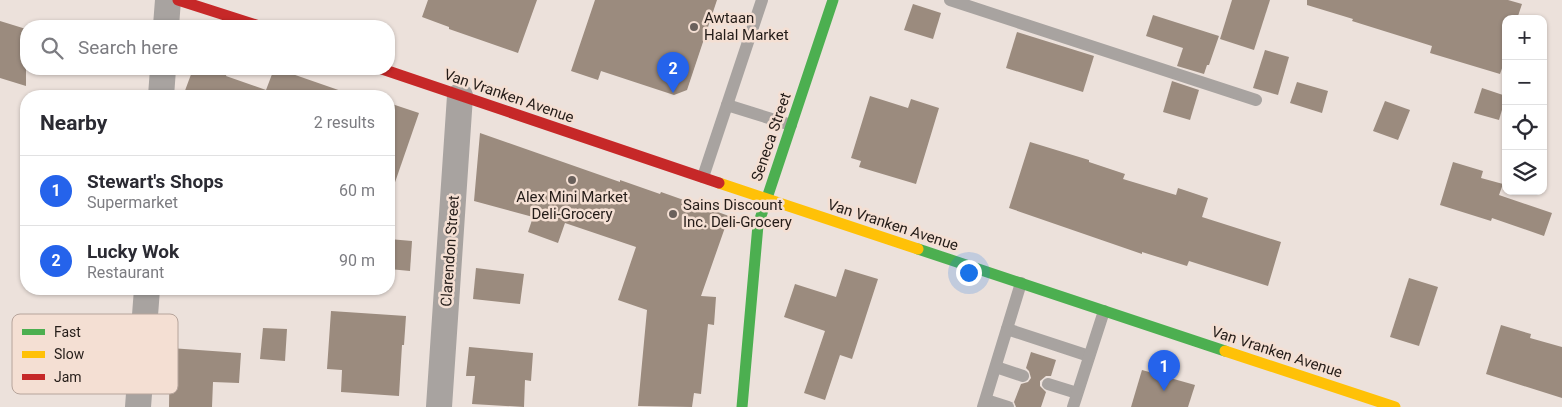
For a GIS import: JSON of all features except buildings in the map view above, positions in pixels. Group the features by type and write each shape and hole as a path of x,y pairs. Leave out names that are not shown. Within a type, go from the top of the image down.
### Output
{"street":[{"path":"166,20 168,0"},
{"path":"178,0 209,4 245,20"},
{"name":"Seneca Street","path":"742,407 758,225 833,0"},
{"name":"Van Vranken Avenue","path":"395,74 1395,407"},
{"path":"161,90 163,75"},
{"name":"Clarendon Street","path":"439,407 460,96"},
{"path":"145,314 147,295"},
{"path":"138,407 139,394"}],"lane":[{"path":"703,177 762,0"},
{"path":"950,0 1256,100"},
{"path":"727,105 792,125"},
{"path":"1008,407 984,404 1021,283"},
{"path":"1073,407 1104,311"},
{"path":"1007,330 1090,356"},
{"path":"996,367 1023,376"},
{"path":"1048,384 1077,393"}],"traffic: fast":[{"path":"742,407 758,225 833,0"},
{"path":"918,249 1225,351"}],"traffic: slow":[{"path":"719,183 918,249"},
{"path":"1225,351 1395,407"}],"traffic: jam":[{"path":"178,0 240,20"},
{"path":"395,73 719,183"}],"place":[{"name":"Awtaan Halal Market","path":"694,27"},
{"name":"Lucky Wok","path":"673,93"},
{"name":"Alex Mini Market Deli-Grocery","path":"572,180"},
{"name":"Sains Discount Inc. Deli-Grocery","path":"673,214"},
{"name":"Stewart's Shops","path":"1164,391"}]}
